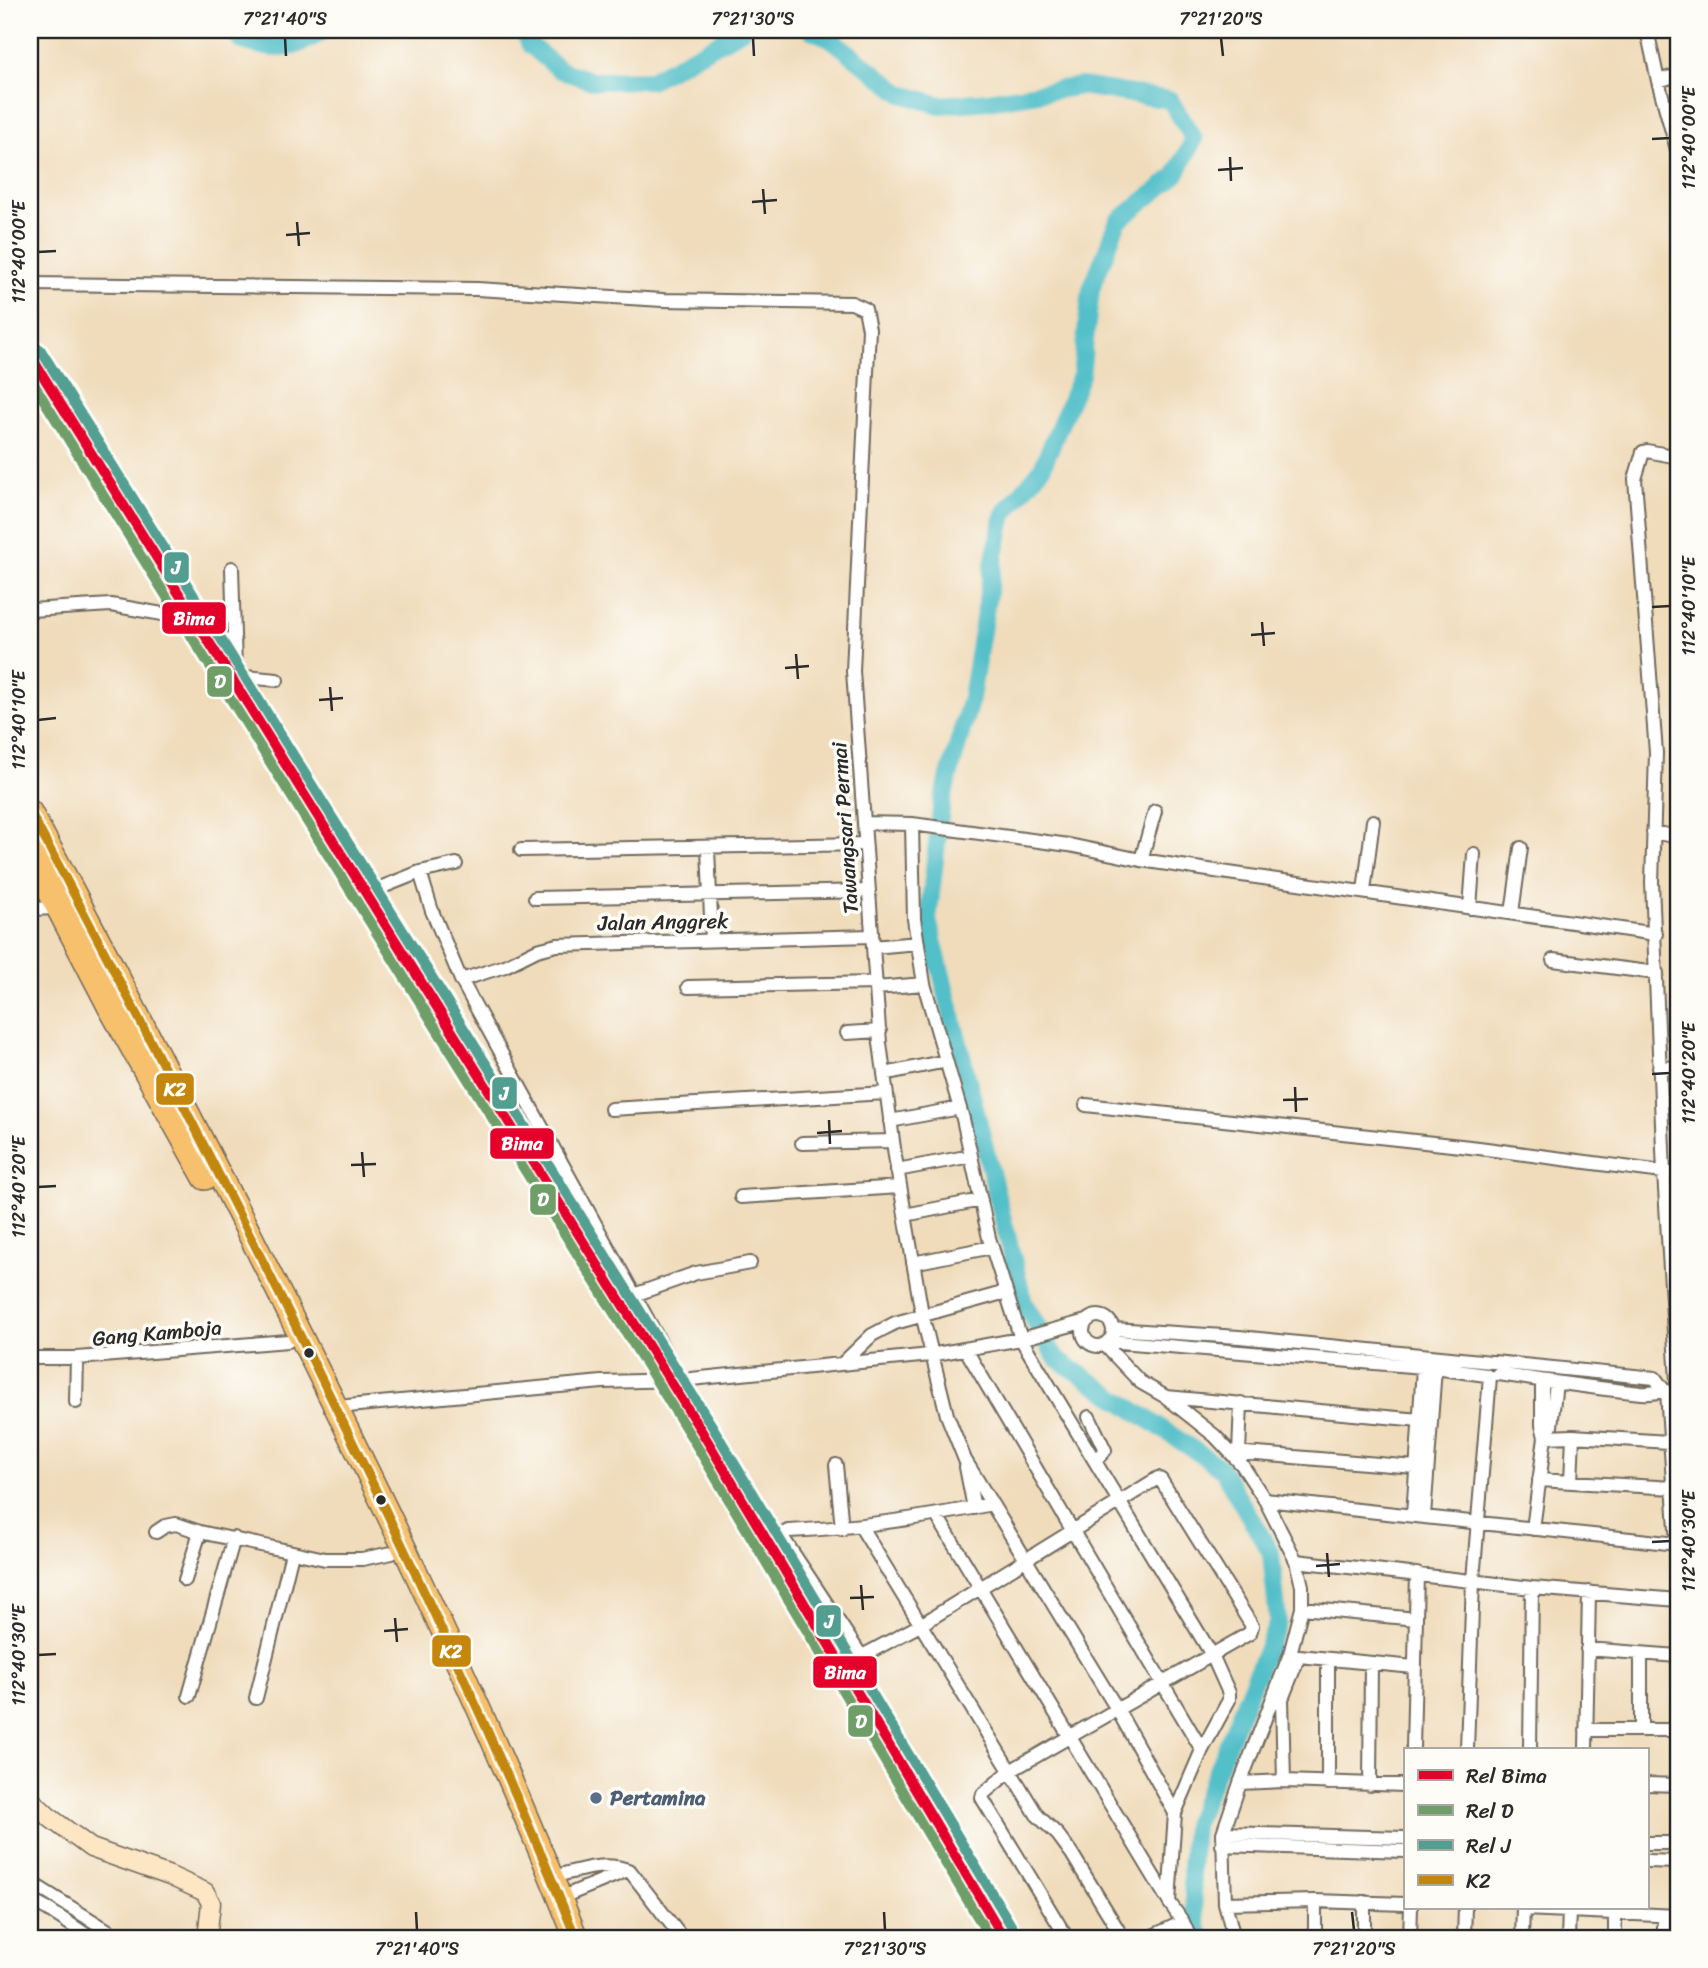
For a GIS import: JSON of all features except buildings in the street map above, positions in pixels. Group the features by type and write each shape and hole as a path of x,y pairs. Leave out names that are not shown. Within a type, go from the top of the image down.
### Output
{"highway":[{"path":"30,812 84,936 183,1104 337,1407 467,1683 576,1938"},
{"path":"30,854 58,908 84,936"},
{"path":"97,959 392,1553 510,1810 561,1938"}],"street":[{"path":"1647,30 1667,78 1678,153"},
{"name":"Tawangsari Permai","path":"30,284 477,289 663,300 852,303 865,309 869,329 853,671 872,941 886,1093 922,1314 947,1415 965,1460"},
{"path":"1265,1500 1677,1544 1669,1443 1672,1392 1652,882 1656,753 1635,479 1643,452 1678,457"},
{"path":"232,568 236,676 239,684 291,761 369,889 375,890 420,872 456,864"},
{"path":"30,610 111,605 168,615"},
{"path":"236,676 276,680"},
{"path":"1141,860 1155,811"},
{"path":"1364,891 1373,821"},
{"path":"865,823 916,824 1069,845 1141,860 1656,934"},
{"path":"916,824 914,919 924,984 960,1108 992,1247 1006,1292 1025,1338 1095,1461 1212,1655 1230,1697 1202,1751 1175,1813 1169,1902"},
{"path":"1653,832 1678,836"},
{"path":"521,850 708,849 865,844"},
{"path":"1512,913 1521,848"},
{"path":"708,849 712,940"},
{"path":"1470,908 1474,855"},
{"path":"420,872 432,911 461,980 681,1380"},
{"path":"535,898 869,891"},
{"path":"30,909 58,908"},
{"name":"Jalan Anggrek","path":"461,980 505,966 548,946 712,940 918,943"},
{"path":"1553,960 1657,973"},
{"path":"688,987 924,984"},
{"path":"847,1033 880,1031"},
{"path":"884,1074 946,1061"},
{"path":"1660,1067 1678,1068"},
{"path":"611,1109 886,1093"},
{"path":"1086,1105 1466,1147 1678,1174"},
{"path":"890,1122 960,1108"},
{"path":"802,1143 893,1141"},
{"path":"897,1170 971,1156"},
{"path":"741,1197 900,1187"},
{"path":"905,1215 981,1200"},
{"path":"913,1263 992,1247"},
{"path":"634,1295 695,1273 750,1263"},
{"path":"843,1363 879,1331 895,1322 1006,1292"},
{"path":"337,1407 602,1382 681,1380 930,1355 1025,1338 1086,1321 1093,1316 1102,1316 1109,1321 1108,1338 1140,1382 1166,1397 1236,1452 1265,1500 1296,1561 1302,1608 1277,1691 1240,1783 1223,1839 1225,1903 1234,1938"},
{"path":"1086,1321 1083,1328 1087,1341"},
{"path":"1061,1329 1092,1345 1108,1338 1239,1337 1360,1355 1492,1370 1580,1387 1647,1394 1672,1392"},
{"path":"1237,1351 1239,1337"},
{"path":"1108,1338 1237,1351 1360,1355 1429,1368 1582,1370 1655,1378 1672,1392"},
{"name":"Gang Kamboja","path":"30,1358 77,1359 288,1341"},
{"path":"966,1349 1202,1751"},
{"path":"76,1402 77,1359"},
{"path":"1418,1515 1429,1368"},
{"path":"1467,1748 1473,1580 1492,1370"},
{"path":"1580,1387 1582,1370"},
{"path":"1533,1529 1545,1435 1542,1425 1542,1381"},
{"path":"1545,1435 1551,1426 1556,1383"},
{"path":"1166,1397 1425,1420"},
{"path":"1236,1452 1241,1403"},
{"path":"1088,1417 1105,1450 1095,1461"},
{"path":"1545,1435 1669,1443"},
{"path":"1571,1482 1573,1436"},
{"path":"1236,1452 1422,1468"},
{"path":"965,1460 1117,1709 1175,1813"},
{"path":"965,1460 974,1508"},
{"path":"836,1465 842,1529"},
{"path":"992,1504 937,1516 861,1527 788,1531 783,1538 860,1654 864,1655 922,1624 1157,1479 1161,1480 1250,1621 1250,1633 1010,1771 983,1794 982,1798 1067,1938"},
{"path":"1539,1480 1673,1488"},
{"path":"937,1516 1183,1922 1190,1938"},
{"path":"156,1532 165,1526 176,1524 292,1553 346,1560 392,1553"},
{"path":"861,1527 1037,1815 1058,1835 1072,1854 1123,1938"},
{"path":"186,1580 200,1532"},
{"path":"189,1696 234,1538"},
{"path":"256,1699 292,1553"},
{"path":"1296,1561 1532,1588 1678,1600"},
{"path":"1413,1748 1417,1574"},
{"path":"1530,1748 1532,1588"},
{"path":"1586,1748 1589,1592"},
{"path":"1302,1608 1416,1619"},
{"path":"1587,1649 1678,1656"},
{"path":"1641,1730 1642,1654"},
{"path":"1284,1781 1282,1704 1299,1656 1414,1667"},
{"path":"1328,1659 1328,1783"},
{"path":"1370,1785 1371,1663"},
{"path":"1586,1730 1678,1730"},
{"path":"1240,1783 1284,1781 1404,1785"},
{"path":"1648,1784 1678,1785"},
{"path":"30,1799 49,1818 91,1848 170,1876 205,1892 211,1903 207,1938"},
{"path":"1223,1839 1404,1838"},
{"path":"1223,1839 1404,1851"},
{"path":"1648,1843 1678,1843"},
{"path":"1648,1861 1678,1862"},
{"path":"556,1888 589,1868 606,1866 628,1870 682,1938"},
{"path":"556,1888 628,1870"},
{"path":"30,1882 120,1938"},
{"path":"30,1900 90,1938"},
{"path":"1225,1903 1315,1901 1404,1904"},
{"path":"1315,1901 1315,1938"},
{"path":"1364,1902 1364,1938"},
{"path":"1410,1938 1411,1909"},
{"path":"1464,1938 1465,1909"},
{"path":"1522,1938 1523,1909"},
{"path":"1538,1909 1678,1916"},
{"path":"1568,1938 1569,1911"},
{"path":"1615,1913 1615,1938"},
{"path":"1664,1916 1664,1938"},
{"path":"1149,1938 1183,1922"}],"waterway":[{"path":"234,30 240,40 274,48 303,43 324,30"},
{"path":"523,30 530,45 560,70 592,81 651,80 742,30"},
{"path":"811,30 830,38 902,94 940,105 988,101 1081,86 1170,100 1194,139 1175,176 1118,221 1091,289 1081,375 1042,468 1004,514 971,698 942,801 928,920 1024,1303 1056,1358 1221,1468 1271,1553 1278,1622 1194,1825 1191,1869 1195,1918 1202,1938"}],"rail line":[{"name":"J","path":"40,349 712,1426 1015,1932"},
{"name":"Bima","path":"30,355 702,1432 1004,1938"},
{"name":"D","path":"30,378 692,1438 990,1938"}],"transit line":[{"name":"K2","path":"30,812 267,1269 360,1458 494,1744 576,1938"}],"place":[{"name":"Pertamina","path":"596,1798"}]}
